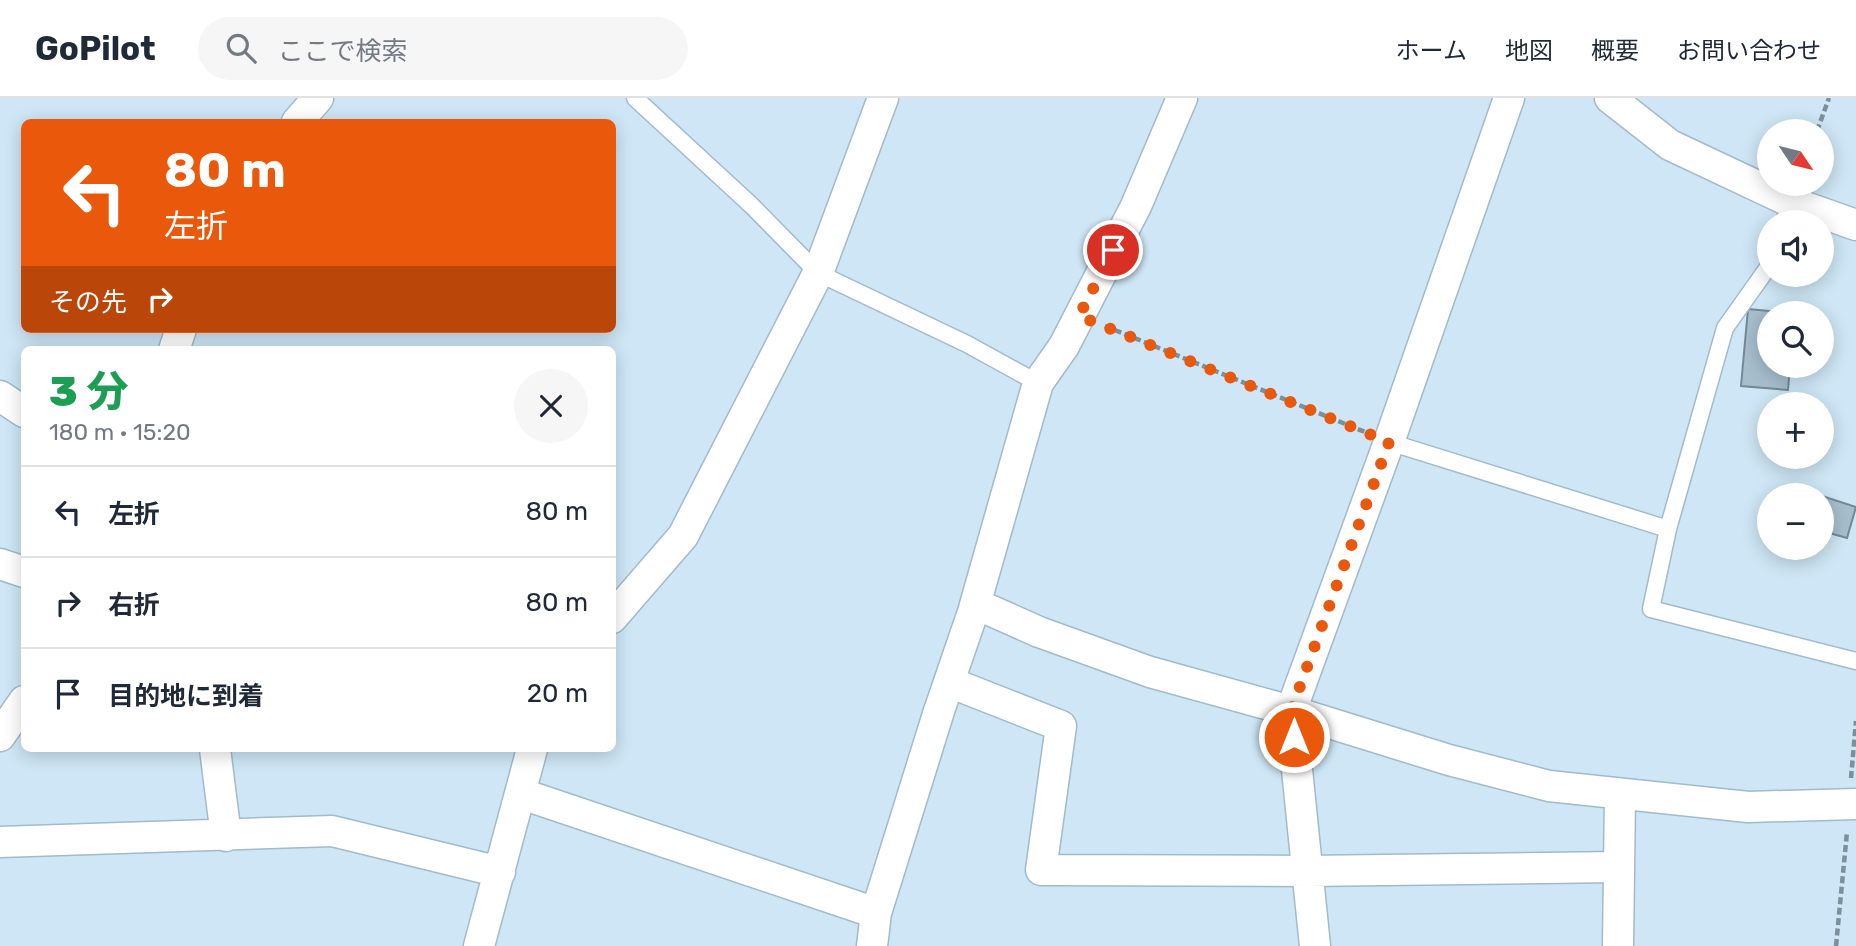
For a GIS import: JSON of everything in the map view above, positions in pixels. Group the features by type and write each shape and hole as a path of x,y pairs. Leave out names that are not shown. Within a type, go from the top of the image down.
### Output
{"street":[{"path":"616,613 683,536 818,273 883,98"},
{"path":"872,946 876,913 976,604 1038,383 1063,346 1136,206 1182,98"},
{"path":"1315,946 1291,711 1389,442 1509,98"},
{"path":"1610,98 1670,145 1784,210"},
{"path":"299,119 316,99"},
{"path":"1834,221 1856,225"},
{"path":"0,396 21,410"},
{"path":"0,564 21,571"},
{"path":"976,604 1039,632 1150,672 1549,786 1748,807 1856,804"},
{"path":"949,682 1061,726 1041,870 1306,871 1618,867"},
{"path":"0,736 21,705"},
{"path":"215,752 226,836"},
{"path":"479,946 531,752"},
{"path":"522,794 876,913"},
{"path":"1618,946 1620,795"},
{"path":"0,842 332,831 500,872"}],"lane":[{"path":"635,98 751,205 818,273 967,344 1038,383"},
{"path":"1757,283 1725,328 1668,529 1651,609 1856,661"},
{"path":"1389,442 1668,529"}],"path":[{"path":"1821,119 1829,98"},
{"path":"1079,316 1389,442"}],"building":[{"path":"1748,309 1757,310 1757,378 1789,378 1788,390 1741,386"},
{"path":"1834,500 1856,507 1847,538 1834,534"}],"route":[{"path":"1113,250 1079,316 1389,442 1291,711 1294,737"}]}
